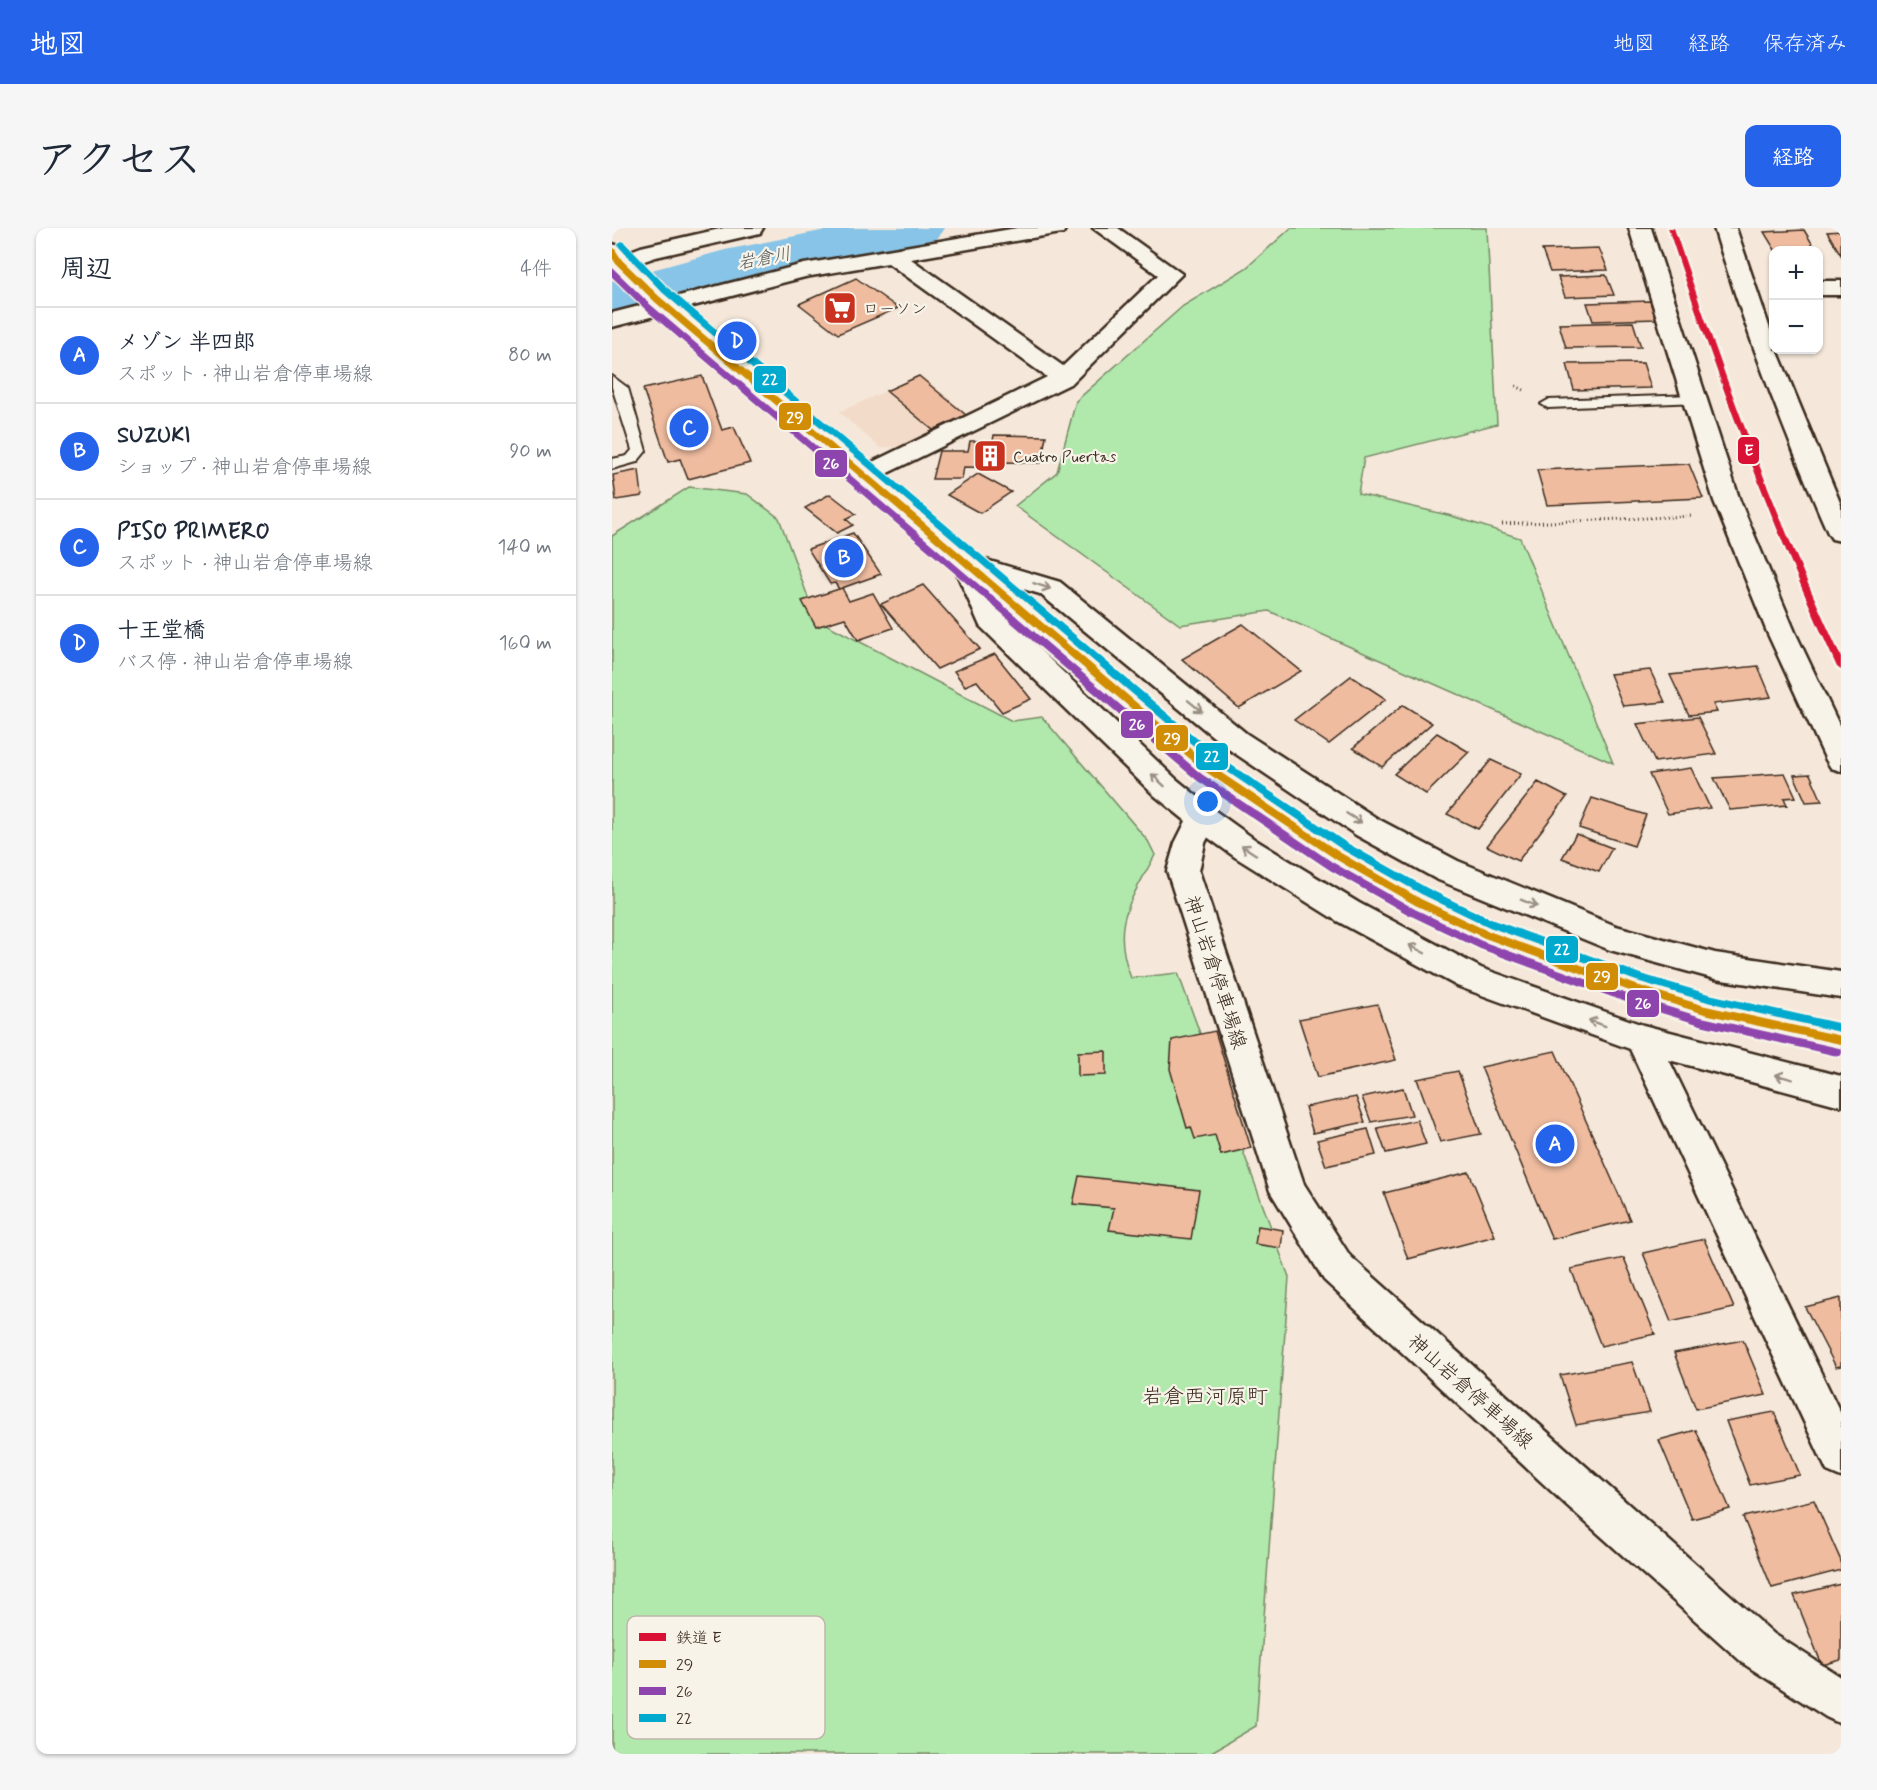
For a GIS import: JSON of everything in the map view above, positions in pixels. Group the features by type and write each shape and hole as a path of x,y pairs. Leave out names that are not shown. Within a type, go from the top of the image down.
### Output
{"street":[{"path":"618,263 752,228"},
{"path":"612,320 661,303 804,271 1055,228"},
{"path":"865,476 1064,378 1171,274 1104,228"},
{"path":"1640,228 1733,515 1780,632 1841,760"},
{"path":"1725,228 1754,291 1806,459 1841,533"},
{"path":"893,257 1064,378"},
{"path":"618,263 661,303 1207,768 1338,856 1418,902 1485,934 1633,988 1716,1012 1841,1040"},
{"path":"1823,288 1841,288"},
{"path":"966,563 990,619 1165,787 1246,849 1348,912 1469,977 1642,1039 1841,1091"},
{"path":"966,563 1050,588 1237,741 1367,826 1447,870 1610,937 1715,966 1841,985"},
{"name":"神山岩倉停車場線","path":"1203,818 1190,843 1183,872 1288,1191 1336,1268 1576,1487 1759,1649 1841,1702"},
{"path":"1642,1039 1841,1457"}],"lane":[{"path":"612,380 621,388 639,451 632,459 612,464"},
{"path":"1548,404 1694,399"}],"path":[{"path":"1502,524 1733,515"}],"shaded area":[{"path":"921,375 968,415 905,446 880,448 839,412"}],"green space":[{"path":"1291,228 1487,228 1497,424 1364,458 1358,494 1452,516 1520,538 1613,763 1269,611 1180,625 1015,506 1057,472 1076,401 1183,306 1246,268"},
{"path":"689,487 747,494 779,518 816,619 1012,721 1042,717 1148,841 1155,855 1131,901 1123,928 1122,942 1131,978 1178,973 1289,1277 1256,1726 1208,1754 612,1754 612,536"}],"building":[{"path":"1804,230 1814,246 1773,246 1764,232"},
{"path":"1841,231 1841,255 1827,232"},
{"path":"1599,248 1608,270 1550,272 1542,250"},
{"path":"1606,275 1614,295 1565,297 1558,277"},
{"path":"856,278 898,308 838,334 799,304"},
{"path":"1650,301 1656,319 1593,321 1587,303"},
{"path":"1633,322 1641,347 1566,348 1559,324"},
{"path":"1643,363 1651,388 1574,390 1567,364"},
{"path":"702,376 722,430 734,427 750,463 688,479 680,459 668,462 643,389"},
{"path":"919,376 966,415 933,430 886,391"},
{"name":"Cuatro Puertas","path":"994,435 1046,436 1041,463 1001,462 1000,468 964,467 962,479 932,479 939,451 968,451 970,441 993,441"},
{"path":"1689,464 1703,498 1547,505 1537,470"},
{"path":"639,470 642,496 616,500 613,475"},
{"path":"978,474 1011,492 980,513 947,495"},
{"path":"830,494 856,514 846,519 853,525 837,533 805,508"},
{"path":"853,533 881,574 839,589 835,583 830,584 808,549"},
{"path":"923,585 980,649 937,669 881,604"},
{"path":"842,588 849,601 873,593 893,628 858,640 845,618 816,627 802,601"},
{"path":"1243,624 1301,671 1239,708 1182,659"},
{"path":"995,654 1031,699 1002,712 977,681 965,686 954,671"},
{"path":"1758,666 1771,697 1713,704 1717,712 1689,715 1670,675"},
{"path":"1650,670 1665,702 1623,706 1610,674"},
{"path":"1351,676 1386,699 1329,744 1294,720"},
{"path":"1403,705 1432,723 1382,767 1353,748"},
{"path":"1698,717 1716,754 1655,762 1637,724"},
{"path":"1437,733 1469,752 1426,794 1394,774"},
{"path":"1491,760 1521,774 1478,829 1447,814"},
{"path":"1691,768 1710,808 1668,814 1649,774"},
{"path":"1785,773 1796,797 1784,798 1787,805 1730,810 1714,778"},
{"path":"1810,774 1822,801 1806,802 1794,775"},
{"path":"1538,782 1567,797 1518,861 1487,846"},
{"path":"1592,798 1646,815 1634,846 1579,828"},
{"path":"1576,834 1612,848 1599,872 1562,858"},
{"path":"1377,1004 1396,1060 1318,1077 1299,1019"},
{"path":"1215,1031 1251,1148 1221,1155 1215,1135 1195,1139 1191,1127 1187,1128 1170,1069 1172,1040"},
{"path":"1106,1051 1106,1075 1078,1076 1078,1052"},
{"path":"1555,1051 1630,1220 1552,1239 1481,1067"},
{"path":"1458,1071 1481,1134 1440,1142 1417,1079"},
{"path":"1403,1088 1412,1115 1371,1122 1362,1097"},
{"path":"1356,1097 1365,1122 1313,1133 1305,1107"},
{"path":"1417,1120 1426,1144 1386,1153 1377,1128"},
{"path":"1368,1129 1376,1155 1326,1166 1317,1140"},
{"path":"1469,1172 1495,1236 1408,1259 1384,1193"},
{"path":"1079,1176 1199,1190 1191,1239 1109,1230 1114,1208 1073,1204"},
{"path":"1258,1226 1283,1230 1281,1248 1255,1244"},
{"path":"1704,1239 1734,1308 1671,1322 1643,1253"},
{"path":"1624,1258 1655,1334 1601,1346 1571,1269"},
{"path":"1841,1298 1841,1366 1836,1367 1805,1307"},
{"path":"1743,1340 1766,1395 1696,1409 1674,1353"},
{"path":"1632,1362 1650,1412 1576,1425 1560,1375"},
{"path":"1774,1412 1800,1475 1750,1485 1726,1421"},
{"path":"1696,1430 1730,1509 1692,1519 1659,1440"},
{"path":"1814,1500 1841,1561 1841,1570 1772,1588 1743,1517"},
{"path":"1841,1584 1841,1660 1822,1665 1794,1595"}],"waterway":[{"name":"岩倉川","path":"612,298 725,266 918,228"}],"rail line":[{"name":"E","path":"1671,228 1709,340 1770,505 1841,667"}],"transit line":[{"name":"22","path":"622,245 628,254 665,290 1214,758 1344,846 1424,891 1490,923 1637,977 1708,998 1841,1028"},
{"name":"29","path":"612,251 619,262 657,299 1207,768 1338,856 1418,902 1485,934 1633,988 1705,1010 1841,1040"},
{"name":"26","path":"612,272 649,308 1199,777 1331,866 1412,912 1481,945 1629,999 1701,1021 1838,1052"}],"place":[{"name":"ローソン","path":"840,308"},
{"name":"十王堂橋","path":"737,341"},
{"name":"PISO PRIMERO","path":"689,428"},
{"name":"Cuatro Puertas","path":"990,456"},
{"name":"SUZUKI","path":"844,558"},
{"name":"メゾン 半四郎","path":"1555,1144"}],"district":[{"name":"岩倉西河原町","path":"1205,1396"}]}
